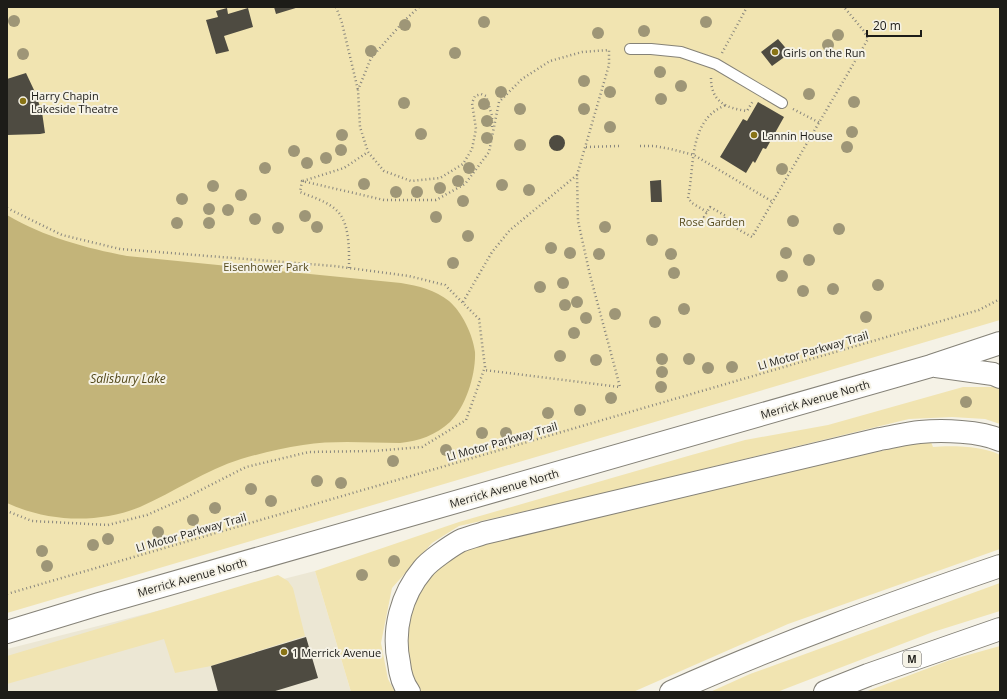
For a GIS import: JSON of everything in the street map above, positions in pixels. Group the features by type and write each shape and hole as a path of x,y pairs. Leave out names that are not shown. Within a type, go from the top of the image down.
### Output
{"main road":[{"name":"Merrick Avenue North","path":"7,632 931,366 1000,343"},
{"path":"931,366 993,374 1000,377"},
{"path":"409,692 400,673 396,650 399,615 410,589 424,568 460,541 484,533 880,439 920,432 967,432 992,436 1000,440"},
{"path":"671,692 731,666 892,603 1000,566"},
{"name":"M","path":"825,692 1000,628"}],"lane":[{"path":"630,49 651,49 681,52 716,64 782,103"}],"path":[{"path":"336,7 342,23 358,90 360,127 368,152 384,171 411,181 440,178 463,164 472,149 476,129 472,104 475,96 481,94 486,96 492,116 492,134"},
{"path":"358,90 371,58 404,21 419,7"},
{"path":"747,7 711,75 711,89 718,100 738,110 746,111 760,91"},
{"path":"723,221 752,236 820,123 868,39 863,30 844,7"},
{"path":"302,181 384,200 436,200 465,184 489,152 499,102 522,79 550,61 582,52 609,50 609,65 577,175 578,221 590,275 620,387 484,370"},
{"path":"782,103 820,123"},
{"path":"707,212 692,203 688,198 692,181 698,132 704,121 716,109 726,105"},
{"path":"586,147 619,146"},
{"path":"640,146 654,146 694,155 773,202"},
{"path":"302,181 344,168 368,152"},
{"path":"463,302 492,252 510,230 577,175"},
{"path":"302,181 300,192 326,203 339,212 345,224 349,251 349,268"},
{"path":"710,207 726,216 720,226 704,217 707,212 710,207"},
{"path":"7,208 62,234 120,249 349,268 409,276 445,285 479,319 485,367 466,420 422,447 374,451 309,452 246,467 185,498 147,515 108,525 32,521 7,511"},
{"name":"LI Motor Parkway Trail","path":"7,594 979,310 1000,299"}],"shaded area":[{"path":"315,571 351,692 7,692 7,649"}],"green space":[{"name":"Eisenhower Park","path":"7,7 1000,7 1000,320 7,613"},
{"path":"963,387 996,387 1000,389 1000,424 985,419 952,417 909,419 588,497 459,526 432,543 392,588 381,643 388,679 395,692 351,692 315,571 459,522 688,456 745,440 828,425"},
{"path":"931,442 933,447 958,446 977,448 1000,455 1000,549 788,624 633,692 420,692 406,660 404,628 416,592 438,569 469,546 714,488 917,443"},
{"path":"278,575 288,581 293,588 305,636 211,666 175,673 164,639 7,684 7,656"},
{"path":"1000,583 1000,611 933,632 777,692 710,692 750,674"},
{"path":"1000,646 1000,692 865,692 950,660"}],"water":[{"name":"Salisbury Lake","path":"7,215 50,236 127,256 401,283 432,291 444,297 454,306 466,324 472,338 475,361 469,390 456,416 445,427 420,439 400,443 315,443 264,453 241,459 215,469 153,501 124,512 90,518 56,517 39,514 7,503"}],"building":[{"path":"274,7 299,7 276,14"},
{"path":"227,8 228,14 248,8 253,27 224,36 229,51 216,54 206,20 218,17 216,11"},
{"name":"Girls on the Run","path":"778,39 790,53 772,66 761,52"},
{"name":"Harry Chapin Lakeside Theatre","path":"26,73 42,112 45,133 7,135 7,79"},
{"name":"Lannin House","path":"758,102 784,117 766,149 763,148 755,163 753,161 746,173 720,157 743,119 747,121"},
{"path":"557,135 563,137 565,143 563,149 557,151 551,149 549,143 551,137"},
{"path":"661,180 662,202 651,202 650,181"},
{"name":"1 Merrick Avenue","path":"306,637 318,678 272,692 218,692 211,666"}],"place":[{"name":"Girls on the Run","path":"775,52"},
{"name":"Harry Chapin Lakeside Theatre","path":"23,101"},
{"name":"Lannin House","path":"754,135"},
{"name":"1 Merrick Avenue","path":"284,652"}],"park label":[{"name":"Rose Garden","path":"712,221"}]}
